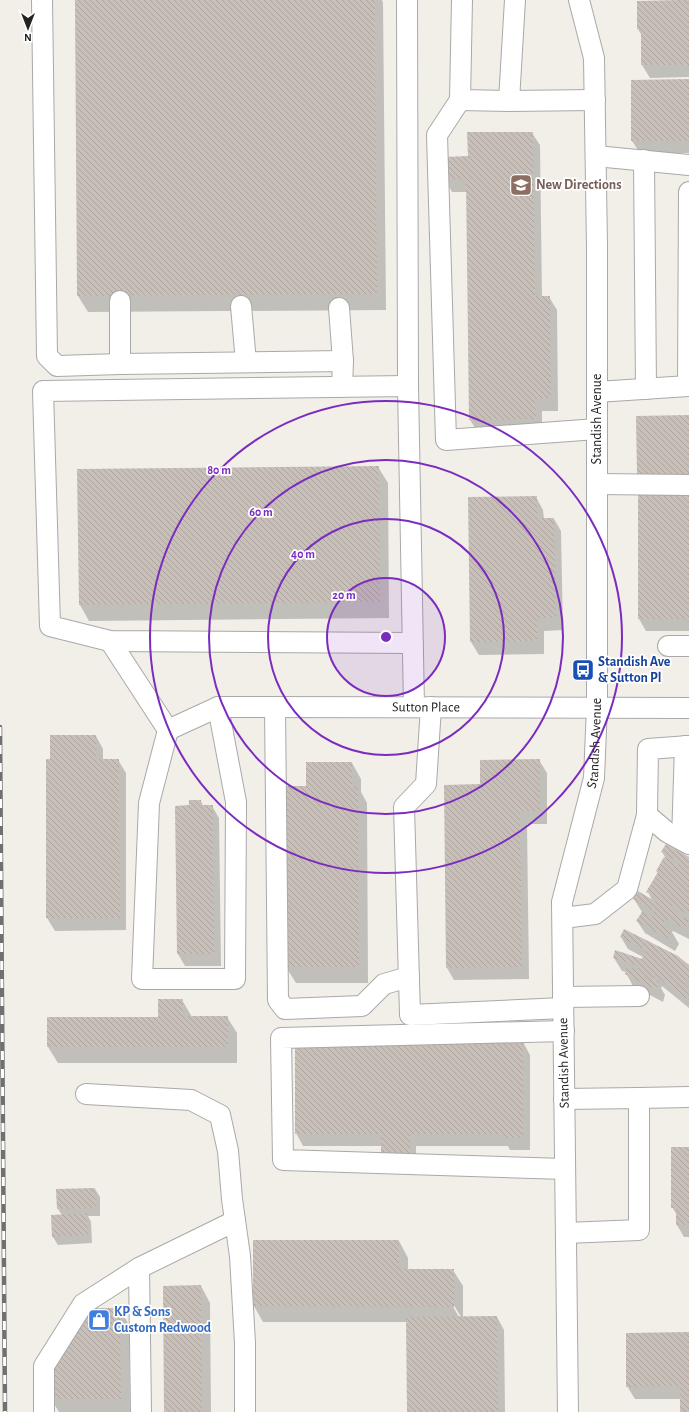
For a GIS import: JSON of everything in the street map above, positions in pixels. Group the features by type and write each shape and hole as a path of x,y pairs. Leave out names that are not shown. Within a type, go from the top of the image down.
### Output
{"street":[{"path":"42,0 47,356 56,366 343,361"},
{"path":"407,0 408,386 413,643 423,707 426,784 404,806 410,1015 639,996"},
{"path":"462,0 460,100 437,135 446,440 597,429"},
{"path":"509,101 515,0"},
{"name":"Standish Avenue","path":"568,1412 562,902 594,778 597,707 596,156 594,58 579,0"},
{"path":"460,100 595,100"},
{"path":"596,156 689,165"},
{"path":"644,160 646,389"},
{"path":"597,392 688,386 689,192"},
{"path":"120,301 120,364"},
{"path":"241,306 246,362"},
{"path":"339,308 343,361 342,387"},
{"path":"408,386 43,391 50,626 110,641 413,643"},
{"path":"597,484 689,485"},
{"path":"110,641 168,730 149,803 142,979 235,979 236,802 218,707"},
{"path":"668,646 689,646"},
{"name":"Sutton Place","path":"168,730 218,707 689,708"},
{"path":"275,707 278,1000 285,1009 362,1006 384,984 409,977"},
{"path":"563,918 595,914 627,889 647,815 648,749 687,746 686,842 667,832 647,815"},
{"path":"564,1032 282,1038 283,1160 565,1169"},
{"path":"86,1094 191,1100 220,1115 228,1151 240,1256 245,1343 245,1412"},
{"path":"564,1099 689,1097"},
{"path":"566,1233 639,1230 640,1098"},
{"path":"44,1412 44,1366 83,1304 139,1268 235,1221"},
{"path":"139,1268 141,1412"}],"building":[{"path":"75,0 375,0 377,294 77,296"},
{"path":"689,0 689,65 641,65 641,29 637,29 637,1"},
{"path":"689,79 689,141 631,141 631,80"},
{"path":"467,132 533,132 535,296 550,296 551,398 535,399 536,419 469,420 466,179 444,179 444,157 468,156"},
{"path":"689,415 689,476 637,476 636,416"},
{"path":"379,466 380,602 79,605 77,469"},
{"path":"638,491 689,491 689,619 638,619"},
{"path":"537,496 537,518 554,518 556,618 537,618 537,641 470,642 468,497"},
{"path":"50,735 96,735 96,759 119,759 120,918 46,918 46,759 50,759"},
{"path":"540,759 540,811 520,811 522,967 446,968 444,785 480,784 480,760"},
{"path":"306,762 352,762 352,786 358,786 359,967 285,967 285,786 306,786"},
{"path":"189,800 201,800 201,805 213,805 214,954 177,954 175,806 189,805"},
{"path":"666,844 689,857 689,915 673,906 671,910 689,921 685,929 666,919 662,925 672,931 668,939 636,921 642,912 651,917 654,911 633,899 638,891 658,903 660,900 646,892 658,872 656,871 664,857 679,865 680,863 661,852"},
{"path":"624,929 678,956 689,965 689,977 684,984 689,989 689,995 686,999 655,975 653,979 659,982 656,990 625,974 627,966 636,970 639,966 613,958 615,950 642,959 646,950 620,937"},
{"path":"158,999 183,999 183,1016 228,1016 228,1047 47,1047 47,1017 158,1017"},
{"path":"295,1041 523,1041 523,1138 502,1138 502,1134 410,1134 410,1161 381,1161 381,1134 295,1134"},
{"path":"671,1147 689,1147 689,1225 676,1225 676,1208 671,1208"},
{"path":"95,1188 96,1208 57,1209 56,1189"},
{"path":"87,1213 88,1235 52,1237 51,1215"},
{"path":"253,1240 399,1240 399,1269 454,1269 454,1307 253,1306"},
{"path":"201,1285 202,1412 164,1412 163,1286"},
{"path":"85,1308 120,1308 121,1399 50,1399 50,1364"},
{"path":"497,1316 498,1412 407,1412 406,1317"},
{"path":"689,1332 689,1412 680,1412 680,1386 626,1387 626,1333"}],"railway":[{"path":"0,727 5,1412"}],"place":[{"name":"New Directions","path":"521,185"},
{"name":"Standish Ave & Sutton Pl","path":"583,670"},
{"name":"KP & Sons Custom Redwood","path":"99,1320"}]}
